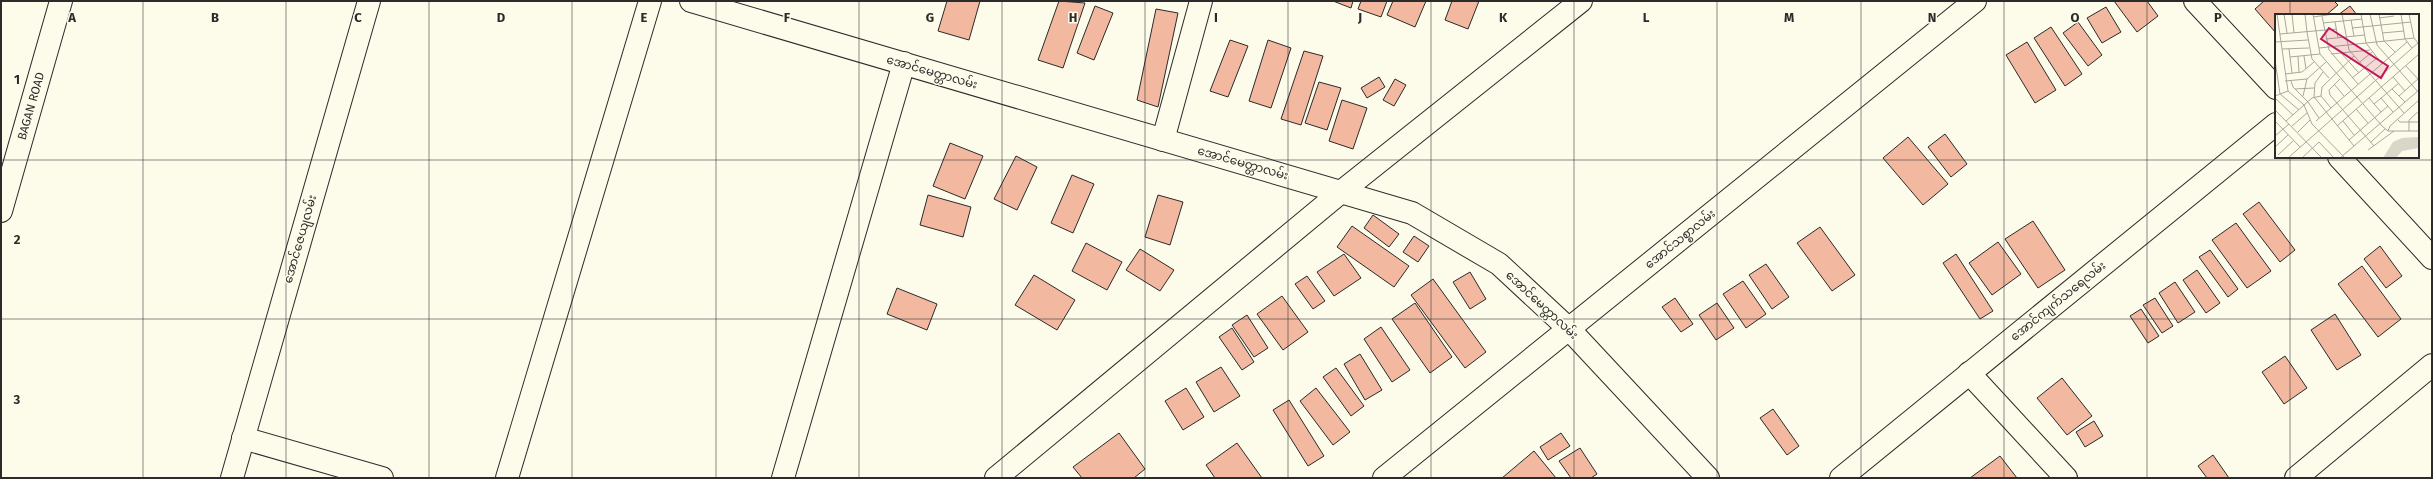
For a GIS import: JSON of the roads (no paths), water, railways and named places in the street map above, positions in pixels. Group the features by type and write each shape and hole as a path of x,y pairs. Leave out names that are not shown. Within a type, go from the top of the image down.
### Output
{"street":[{"name":"BAGAN ROAD","path":"1,211 61,1"},
{"name":"အောင်ဇေယျလမ်း","path":"232,478 369,1"},
{"path":"507,478 650,1"},
{"name":"အောင်မေတ္တာလမ်း","path":"691,1 1412,213 1499,264 1569,329 1708,478"},
{"path":"1163,140 1201,1"},
{"path":"996,478 1341,192 1580,1"},
{"name":"အောင်သစ္စာလမ်း","path":"1384,478 1975,1"},
{"path":"2195,1 2275,87"},
{"path":"783,478 904,64"},
{"name":"အောင်ကျက်သရေလမ်း","path":"1841,478 2275,125"},
{"path":"2340,158 2432,258"},
{"path":"2296,478 2432,365"},
{"path":"1969,374 2066,478"},
{"path":"243,438 382,478"}]}
